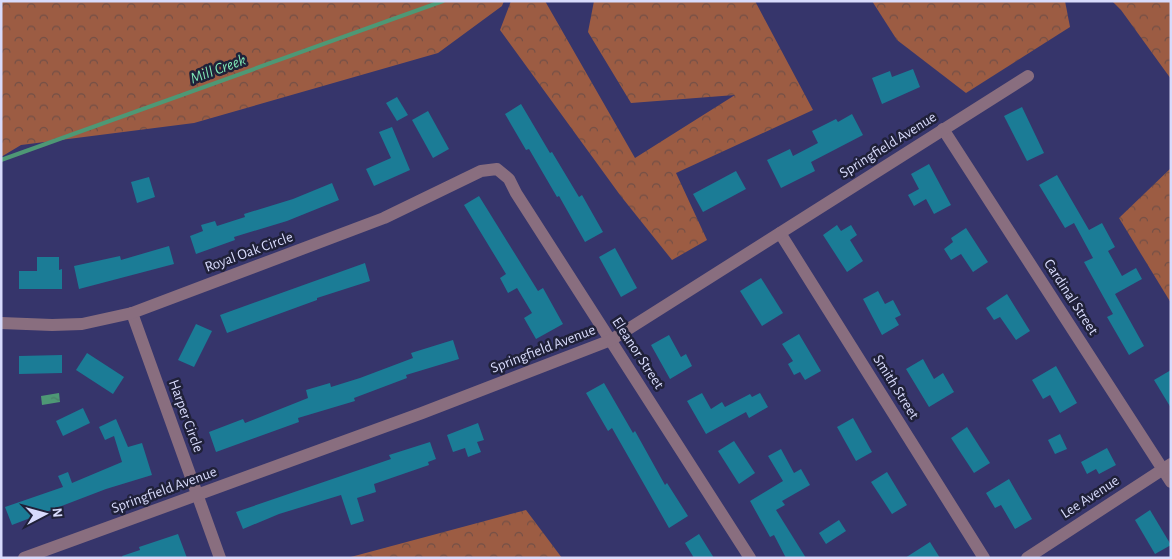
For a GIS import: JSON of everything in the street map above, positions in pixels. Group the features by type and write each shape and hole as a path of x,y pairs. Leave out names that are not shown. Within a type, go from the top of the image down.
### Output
{"street":[{"name":"Springfield Avenue","path":"24,558 422,413 611,340 1028,76"},
{"name":"Cardinal Street","path":"943,129 1167,466 1171,482"},
{"name":"Royal Oak Circle","path":"1,322 52,326 82,324 132,313 384,218 481,171 497,169"},
{"name":"Eleanor Street","path":"497,169 509,179 516,193 750,558"},
{"name":"Smith Street","path":"780,233 984,558"},
{"name":"Harper Circle","path":"132,313 220,558"},
{"name":"Lee Avenue","path":"1027,558 1167,466"}],"green space":[{"path":"1,1 504,1 502,6 438,53 194,123 21,145 1,157"},
{"path":"511,1 545,1 635,158 735,95 631,103 588,32 594,1 755,1 813,110 676,173 707,240 672,260 620,195 500,30"},
{"path":"872,1 1065,1 1070,27 966,93 897,40"},
{"path":"1112,1 1171,1 1171,79 1121,10"},
{"path":"1171,168 1171,303 1119,218"},
{"path":"526,510 562,558 347,558"}],"water":[{"path":"59,393 60,402 42,405 41,396"}],"building":[{"path":"913,69 920,87 882,104 872,78 890,71 892,77"},
{"path":"397,97 408,115 397,121 386,103"},
{"path":"521,104 579,197 582,195 603,232 585,242 559,196 557,197 529,149 526,150 505,114"},
{"path":"1022,107 1044,153 1027,161 1004,116"},
{"path":"428,111 449,149 433,158 412,120"},
{"path":"852,114 863,135 811,162 815,171 781,188 767,160 790,149 793,156 818,143 812,131 836,119 838,122"},
{"path":"392,127 410,170 374,186 366,169 391,158 379,132"},
{"path":"929,164 951,205 934,214 926,199 914,206 908,195 919,189 911,174"},
{"path":"736,171 746,189 703,212 693,194"},
{"path":"1057,175 1089,230 1102,223 1115,247 1108,251 1122,276 1136,268 1142,279 1115,294 1144,346 1129,355 1107,317 1113,314 1084,262 1093,258 1074,223 1065,228 1039,185"},
{"path":"149,177 155,197 137,203 131,182"},
{"path":"332,183 339,200 287,221 234,237 235,240 196,254 190,236 203,231 201,225 215,221 217,226 245,217 244,214 293,199"},
{"path":"479,196 538,291 543,288 563,324 536,339 524,318 532,313 517,288 508,293 500,278 506,274 464,205"},
{"path":"837,225 841,231 851,225 857,235 850,240 863,261 847,272 823,235"},
{"path":"966,228 988,262 973,272 961,254 951,260 944,249 953,242 951,238"},
{"path":"169,246 174,264 79,289 74,266 120,256 121,260"},
{"path":"615,248 637,288 621,297 599,257"},
{"path":"37,257 59,257 59,270 62,269 62,289 19,289 19,271 37,271"},
{"path":"365,263 370,281 317,298 317,300 227,333 220,315"},
{"path":"761,278 783,313 762,326 740,291"},
{"path":"878,291 885,304 893,300 901,315 895,318 899,325 882,335 863,299"},
{"path":"1007,294 1030,331 1016,340 1000,317 994,320 986,308"},
{"path":"196,324 212,331 194,367 178,360"},
{"path":"799,334 821,371 805,380 800,372 794,375 788,364 793,361 782,344"},
{"path":"669,335 681,357 686,354 692,366 670,379 651,345"},
{"path":"453,340 459,359 406,375 407,378 354,398 355,401 298,418 299,422 216,452 209,432 243,419 245,423 308,398 306,390 330,383 331,387 360,378 413,358 411,353"},
{"path":"87,353 124,377 113,394 76,370"},
{"path":"62,355 62,373 19,374 19,356"},
{"path":"923,359 934,379 943,373 954,392 929,407 906,369"},
{"path":"1056,366 1077,403 1060,413 1050,395 1043,399 1032,380"},
{"path":"1171,370 1171,408 1154,380"},
{"path":"604,383 633,433 635,431 665,485 667,483 688,516 669,528 612,428 608,431 586,393"},
{"path":"702,393 711,409 722,402 725,407 750,394 752,397 760,393 768,407 749,418 746,412 706,434 687,401"},
{"path":"83,408 90,423 63,436 56,421"},
{"path":"853,418 872,452 856,461 837,427"},
{"path":"116,419 128,447 142,443 152,475 106,489 12,525 5,507 63,487 58,476 68,472 72,483 122,462 114,436 105,440 99,427"},
{"path":"478,423 484,440 477,442 481,452 468,457 465,448 453,452 447,435"},
{"path":"967,427 990,463 974,473 951,438"},
{"path":"1060,434 1067,449 1055,454 1048,440"},
{"path":"734,441 755,473 739,484 718,451"},
{"path":"430,442 436,459 428,462 429,465 374,484 376,492 357,498 364,521 351,525 341,495 279,514 243,529 236,512 391,459 389,455"},
{"path":"1107,448 1116,465 1099,474 1096,469 1087,474 1081,462"},
{"path":"781,449 794,473 801,469 810,485 782,501 785,505 776,510 806,558 786,558 774,535 770,537 750,501 783,481 768,456"},
{"path":"887,472 907,505 892,514 871,482"},
{"path":"1009,479 1032,519 1015,529 1001,505 995,508 986,493"},
{"path":"1150,510 1171,545 1155,554 1135,520"},
{"path":"839,520 846,531 826,544 819,533"},
{"path":"178,534 187,558 123,558 122,556 140,550 139,547"},
{"path":"699,534 714,558 694,558 685,543"},
{"path":"930,542 940,558 905,558"}],"waterway":[{"name":"Mill Creek","path":"1,160 443,1"}]}
